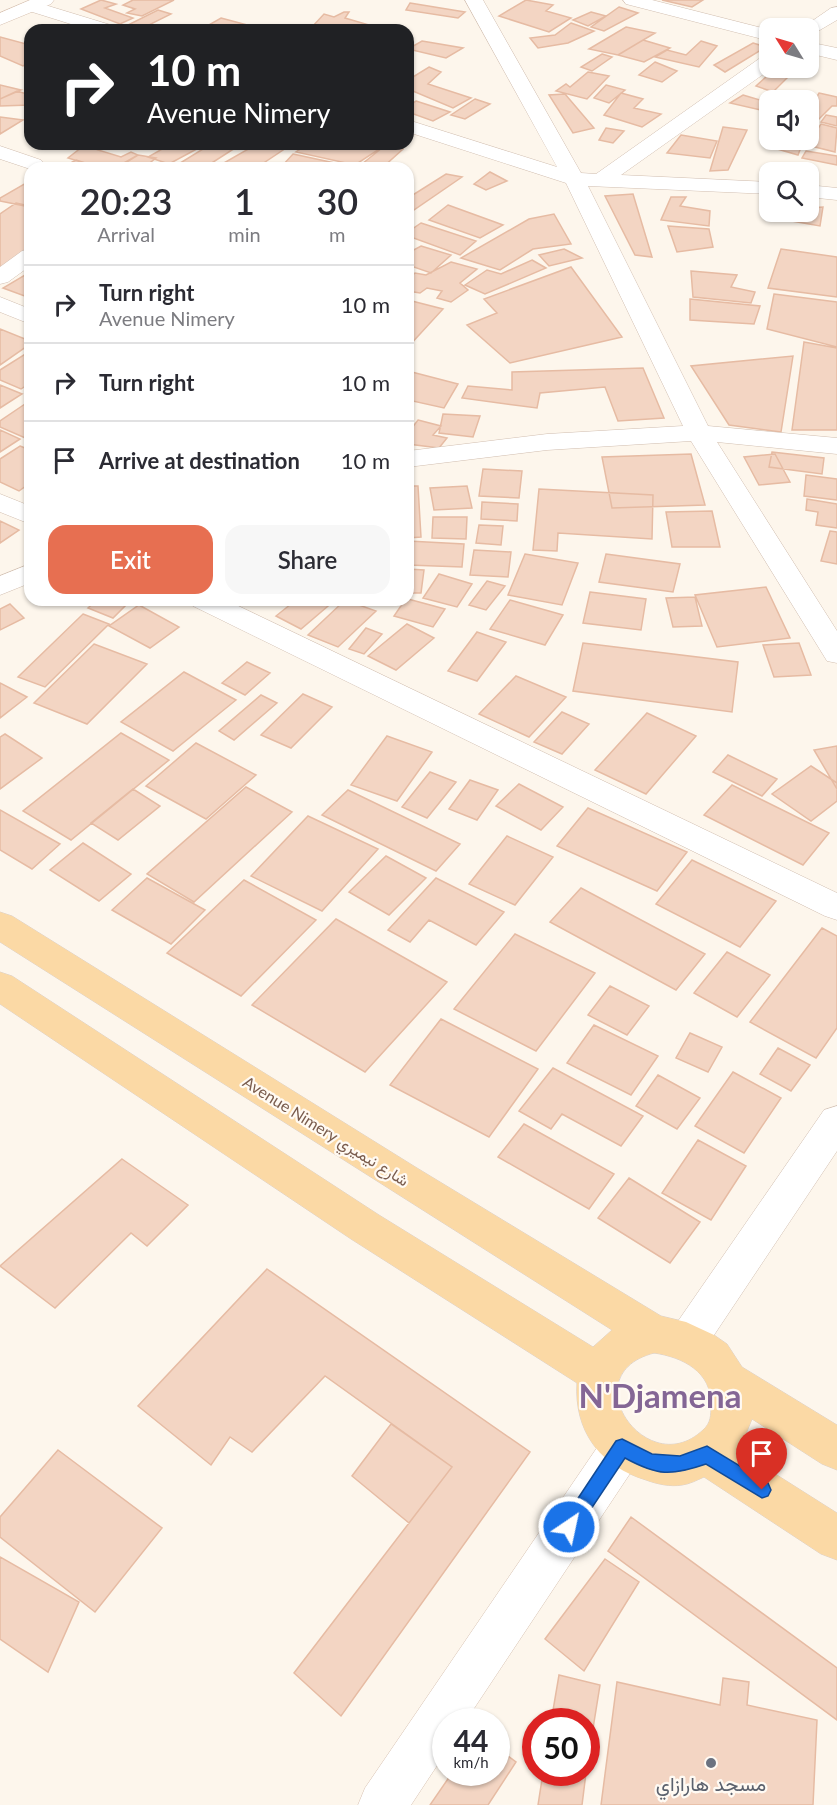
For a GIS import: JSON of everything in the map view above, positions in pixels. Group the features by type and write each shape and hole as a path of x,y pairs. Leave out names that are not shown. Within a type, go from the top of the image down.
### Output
{"main road":[{"name":"Avenue Nimery شارع نيميري","path":"0,925 404,1180 671,1337"},
{"path":"0,986 365,1227 599,1374"},
{"path":"671,1337 712,1357 729,1381 734,1401 731,1422 722,1441 707,1455 680,1465 650,1462 622,1448 607,1431 598,1413 595,1393 599,1374 611,1354 630,1341 671,1337"},
{"path":"729,1381 837,1449"},
{"path":"707,1455 837,1538"}],"street":[{"path":"0,5 10,0"},
{"path":"474,0 574,179 699,433 837,654"},
{"path":"632,0 759,33"},
{"path":"0,20 38,3 92,24"},
{"path":"819,24 837,12"},
{"path":"819,50 837,54"},
{"path":"602,179 759,68"},
{"path":"414,128 574,179 759,187"},
{"path":"0,152 28,162"},
{"path":"819,192 837,194"},
{"path":"0,277 24,260"},
{"path":"0,304 24,314"},
{"path":"414,458 547,442 699,433 837,446"},
{"path":"0,502 24,513"},
{"path":"0,586 24,576"},
{"path":"215,606 837,907"},
{"path":"671,1337 837,1121"},
{"path":"382,1805 622,1448"}],"building":[{"path":"101,0 116,4 105,8 133,18 120,24 81,9"},
{"path":"133,0 174,0 142,16 127,13 135,9 123,5"},
{"path":"526,0 553,5 546,11 571,18 549,32 499,16"},
{"path":"662,0 703,0 692,7"},
{"path":"410,3 465,12 458,18 406,10"},
{"path":"619,7 638,13 604,31 591,27"},
{"path":"158,10 171,14 151,24 130,24"},
{"path":"349,12 345,18 366,24 315,24 324,14 334,17"},
{"path":"591,12 606,16 588,26 573,20"},
{"path":"221,18 244,24 210,24"},
{"path":"571,23 594,31 568,43 538,48 530,38 555,35"},
{"path":"626,27 655,33 618,55 589,49"},
{"path":"0,37 24,43 23,66 0,56"},
{"path":"643,40 670,48 644,62 618,55"},
{"path":"422,41 463,48 446,58 414,50 414,46"},
{"path":"701,41 717,46 699,67 655,57 667,50 686,55"},
{"path":"753,43 759,45 759,51 725,72 714,65"},
{"path":"602,54 612,57 592,71 581,67"},
{"path":"655,62 677,71 662,82 639,75"},
{"path":"429,67 441,72 428,84 471,98 453,108 414,92 414,76"},
{"path":"588,72 609,76 587,99 556,91 566,84 570,87"},
{"path":"765,78 787,78 775,90 756,86"},
{"path":"0,85 21,90 0,99"},
{"path":"606,85 625,90 609,103 594,98"},
{"path":"17,91 24,93 24,105 0,106 0,99"},
{"path":"621,93 643,99 634,108 661,114 642,127 604,115"},
{"path":"819,93 837,97 837,106 832,106 819,119"},
{"path":"565,94 594,128 573,133 549,95"},
{"path":"743,95 759,100 759,110 730,103"},
{"path":"475,99 490,104 465,119 451,115"},
{"path":"414,102 450,112 433,121 414,114"},
{"path":"826,115 837,117 837,126 821,122"},
{"path":"0,117 23,120 0,134"},
{"path":"821,124 837,128 835,152 819,148"},
{"path":"723,127 747,130 728,170 710,171"},
{"path":"606,128 624,131 613,143 599,140"},
{"path":"681,135 717,141 710,158 667,153"},
{"path":"78,150 98,150 121,157 131,152 138,155 126,162 81,162 68,158"},
{"path":"160,150 195,150 173,162 163,162 148,157"},
{"path":"201,150 232,150 213,162 182,162"},
{"path":"246,150 283,150 265,162 226,162"},
{"path":"299,150 378,150 360,162 341,162 296,152"},
{"path":"380,150 402,150 389,162 364,162"},
{"path":"781,150 800,150 798,155"},
{"path":"806,151 837,156 837,165 802,158"},
{"path":"293,154 330,162 286,162"},
{"path":"138,155 156,158 151,162 127,162"},
{"path":"490,172 507,181 486,190 474,184"},
{"path":"446,174 462,177 414,210 414,194"},
{"path":"24,184 24,206 0,201 0,198"},
{"path":"633,194 652,257 635,255 605,196"},
{"path":"671,197 686,197 680,206 710,211 709,226 661,220"},
{"path":"16,203 24,205 24,255 0,272 0,214"},
{"path":"448,205 503,225 480,238 429,220"},
{"path":"819,207 823,207 820,226 798,222 819,222"},
{"path":"554,214 571,244 533,249 500,270 461,258 529,219"},
{"path":"421,223 476,241 460,255 414,238 414,228"},
{"path":"668,226 709,229 713,247 677,252"},
{"path":"421,246 451,255 431,273 414,267 414,250"},
{"path":"564,249 582,258 549,266 539,255"},
{"path":"781,249 837,257 837,297 768,288"},
{"path":"532,260 546,268 485,294 465,285 487,270 501,274"},
{"path":"451,262 477,269 460,283 468,290 451,302 437,298 442,291 427,288 420,293 414,292 414,274 426,275"},
{"path":"571,267 622,337 510,363 467,325 497,313 484,299"},
{"path":"691,271 737,275 731,287 755,292 751,303 693,297"},
{"path":"24,276 24,296 3,288"},
{"path":"774,294 837,302 837,347 767,329"},
{"path":"690,299 760,306 754,324 690,320"},
{"path":"414,302 443,309 414,340"},
{"path":"0,329 24,339 24,348 0,365"},
{"path":"804,342 837,348 837,430 792,430"},
{"path":"24,355 24,387 21,389 0,380 0,370"},
{"path":"793,356 781,432 729,425 691,366"},
{"path":"643,368 664,418 618,421 605,387 540,393 537,408 462,398 468,386 512,390 512,372"},
{"path":"414,373 458,384 444,408 414,401"},
{"path":"0,385 22,394 0,408"},
{"path":"24,405 24,437 0,427 0,421"},
{"path":"443,414 480,416 473,437 439,433"},
{"path":"418,420 441,426 433,435 447,438 439,448 414,445 414,425"},
{"path":"0,430 20,439 0,452"},
{"path":"20,446 24,448 24,487 19,491 0,482 0,459"},
{"path":"772,452 824,458 822,474 769,467"},
{"path":"691,454 705,505 612,508 602,457"},
{"path":"775,454 790,482 759,485 744,457"},
{"path":"483,469 522,471 519,498 479,496"},
{"path":"806,475 837,479 837,500 804,496"},
{"path":"414,486 418,486 421,537 414,538"},
{"path":"467,486 472,508 434,510 430,488"},
{"path":"539,489 653,495 652,539 558,533 557,551 533,550"},
{"path":"807,499 837,504 837,528 816,525 818,512 806,510"},
{"path":"482,502 518,504 517,521 481,519"},
{"path":"712,511 720,547 672,547 666,512"},
{"path":"433,517 467,517 466,539 432,538"},
{"path":"0,521 19,530 0,543"},
{"path":"479,525 503,526 501,545 476,543"},
{"path":"830,531 837,532 837,564 821,561"},
{"path":"414,541 464,544 462,567 414,565"},
{"path":"474,550 511,552 508,577 470,575"},
{"path":"525,554 578,563 562,605 508,595"},
{"path":"606,554 680,564 673,592 599,582"},
{"path":"414,569 424,570 421,593 414,593"},
{"path":"439,574 472,584 457,607 423,598"},
{"path":"487,581 505,586 486,610 469,605"},
{"path":"766,587 790,638 717,647 695,595"},
{"path":"590,592 646,599 641,630 583,623"},
{"path":"695,597 702,626 673,627 666,598"},
{"path":"510,600 563,615 545,645 490,629"},
{"path":"414,601 445,609 433,627 394,616 401,606 414,606"},
{"path":"10,604 24,618 0,630 0,609"},
{"path":"90,606 125,606 113,618 88,608"},
{"path":"141,606 179,627 150,648 109,626"},
{"path":"288,606 328,606 301,629 276,616"},
{"path":"339,606 362,606 376,611 338,647 308,635"},
{"path":"83,614 109,624 45,687 18,677"},
{"path":"407,624 434,638 396,670 368,656"},
{"path":"366,628 382,634 364,654 349,649"},
{"path":"477,632 506,642 477,681 448,671"},
{"path":"583,643 738,662 732,712 573,691"},
{"path":"799,643 811,675 774,677 763,645"},
{"path":"94,644 147,664 87,724 34,703"},
{"path":"247,662 270,673 245,695 222,683"},
{"path":"184,672 236,700 173,751 121,722"},
{"path":"516,676 566,697 529,737 479,714"},
{"path":"0,683 27,697 0,718"},
{"path":"303,694 332,707 291,748 261,735"},
{"path":"261,695 277,703 234,740 219,731"},
{"path":"562,712 589,724 562,754 534,742"},
{"path":"647,713 696,736 646,794 595,770"},
{"path":"121,733 169,760 71,840 23,811"},
{"path":"5,734 42,758 0,789 0,737"},
{"path":"387,736 432,752 397,801 351,785"},
{"path":"196,743 256,775 206,819 146,786"},
{"path":"837,746 837,789 814,750"},
{"path":"728,755 777,779 762,796 713,772"},
{"path":"811,766 837,783 837,801 811,821 772,794"},
{"path":"430,772 456,782 427,818 402,807"},
{"path":"470,780 498,790 477,820 449,809"},
{"path":"519,784 563,807 541,830 496,806"},
{"path":"732,785 829,833 803,865 704,815"},
{"path":"246,787 292,812 194,902 147,874"},
{"path":"133,789 160,806 118,840 91,823"},
{"path":"348,790 460,844 436,871 322,815"},
{"path":"588,808 687,852 657,891 557,846"},
{"path":"0,810 60,844 32,869 0,850"},
{"path":"308,816 378,849 322,911 251,876"},
{"path":"507,836 553,857 515,905 469,884"},
{"path":"83,843 131,874 99,901 50,870"},
{"path":"386,856 426,878 389,915 349,892"},
{"path":"692,860 776,901 740,947 656,904"},
{"path":"147,878 205,910 171,944 112,910"},
{"path":"436,878 504,912 476,945 429,920 410,942 388,930"},
{"path":"244,880 316,920 241,996 167,953"},
{"path":"581,888 705,954 676,990 550,922"},
{"path":"336,919 447,982 365,1072 252,1005"},
{"path":"822,928 837,936 837,1028 816,1058 750,1022"},
{"path":"515,934 595,973 536,1051 454,1009"},
{"path":"727,952 770,975 737,1017 694,993"},
{"path":"610,986 649,1006 627,1035 588,1015"},
{"path":"441,1019 538,1069 489,1137 390,1085"},
{"path":"594,1025 658,1056 631,1095 567,1063"},
{"path":"690,1033 722,1047 708,1072 676,1058"},
{"path":"778,1048 810,1065 791,1091 760,1074"},
{"path":"553,1068 643,1116 621,1146 562,1114 551,1129 519,1111"},
{"path":"733,1072 781,1098 744,1153 695,1126"},
{"path":"658,1075 700,1098 677,1129 636,1106"},
{"path":"524,1124 614,1174 589,1209 498,1157"},
{"path":"698,1140 746,1166 711,1220 662,1193"},
{"path":"122,1159 188,1205 147,1246 131,1233 55,1308 0,1266"},
{"path":"629,1178 700,1222 670,1263 598,1218"},
{"path":"267,1269 530,1452 341,1716 294,1673 452,1467 325,1376 252,1452 230,1437 211,1465 138,1406"},
{"path":"391,1424 452,1467 409,1523 352,1476"},
{"path":"58,1450 162,1528 95,1612 0,1537 0,1517"},
{"path":"631,1517 837,1668 837,1720 608,1551"},
{"path":"0,1557 79,1602 48,1672 0,1639"},
{"path":"605,1559 639,1582 584,1671 545,1639"},
{"path":"559,1675 600,1685 596,1708 553,1708"},
{"name":"مسجد هارازاي","path":"723,1678 749,1682 747,1705 817,1720 813,1805 601,1805 617,1682 720,1705"},
{"path":"510,1758 516,1762 510,1771"},
{"path":"443,1786 500,1786 488,1805 430,1805"},
{"path":"541,1786 584,1786 582,1805 538,1805"}],"place":[{"name":"مسجد هارازاي","path":"711,1763"}],"district":[{"name":"N'Djamena","path":"660,1396"}],"route":[{"path":"569,1527 622,1448 650,1462 680,1465 707,1455 762,1490"}]}
